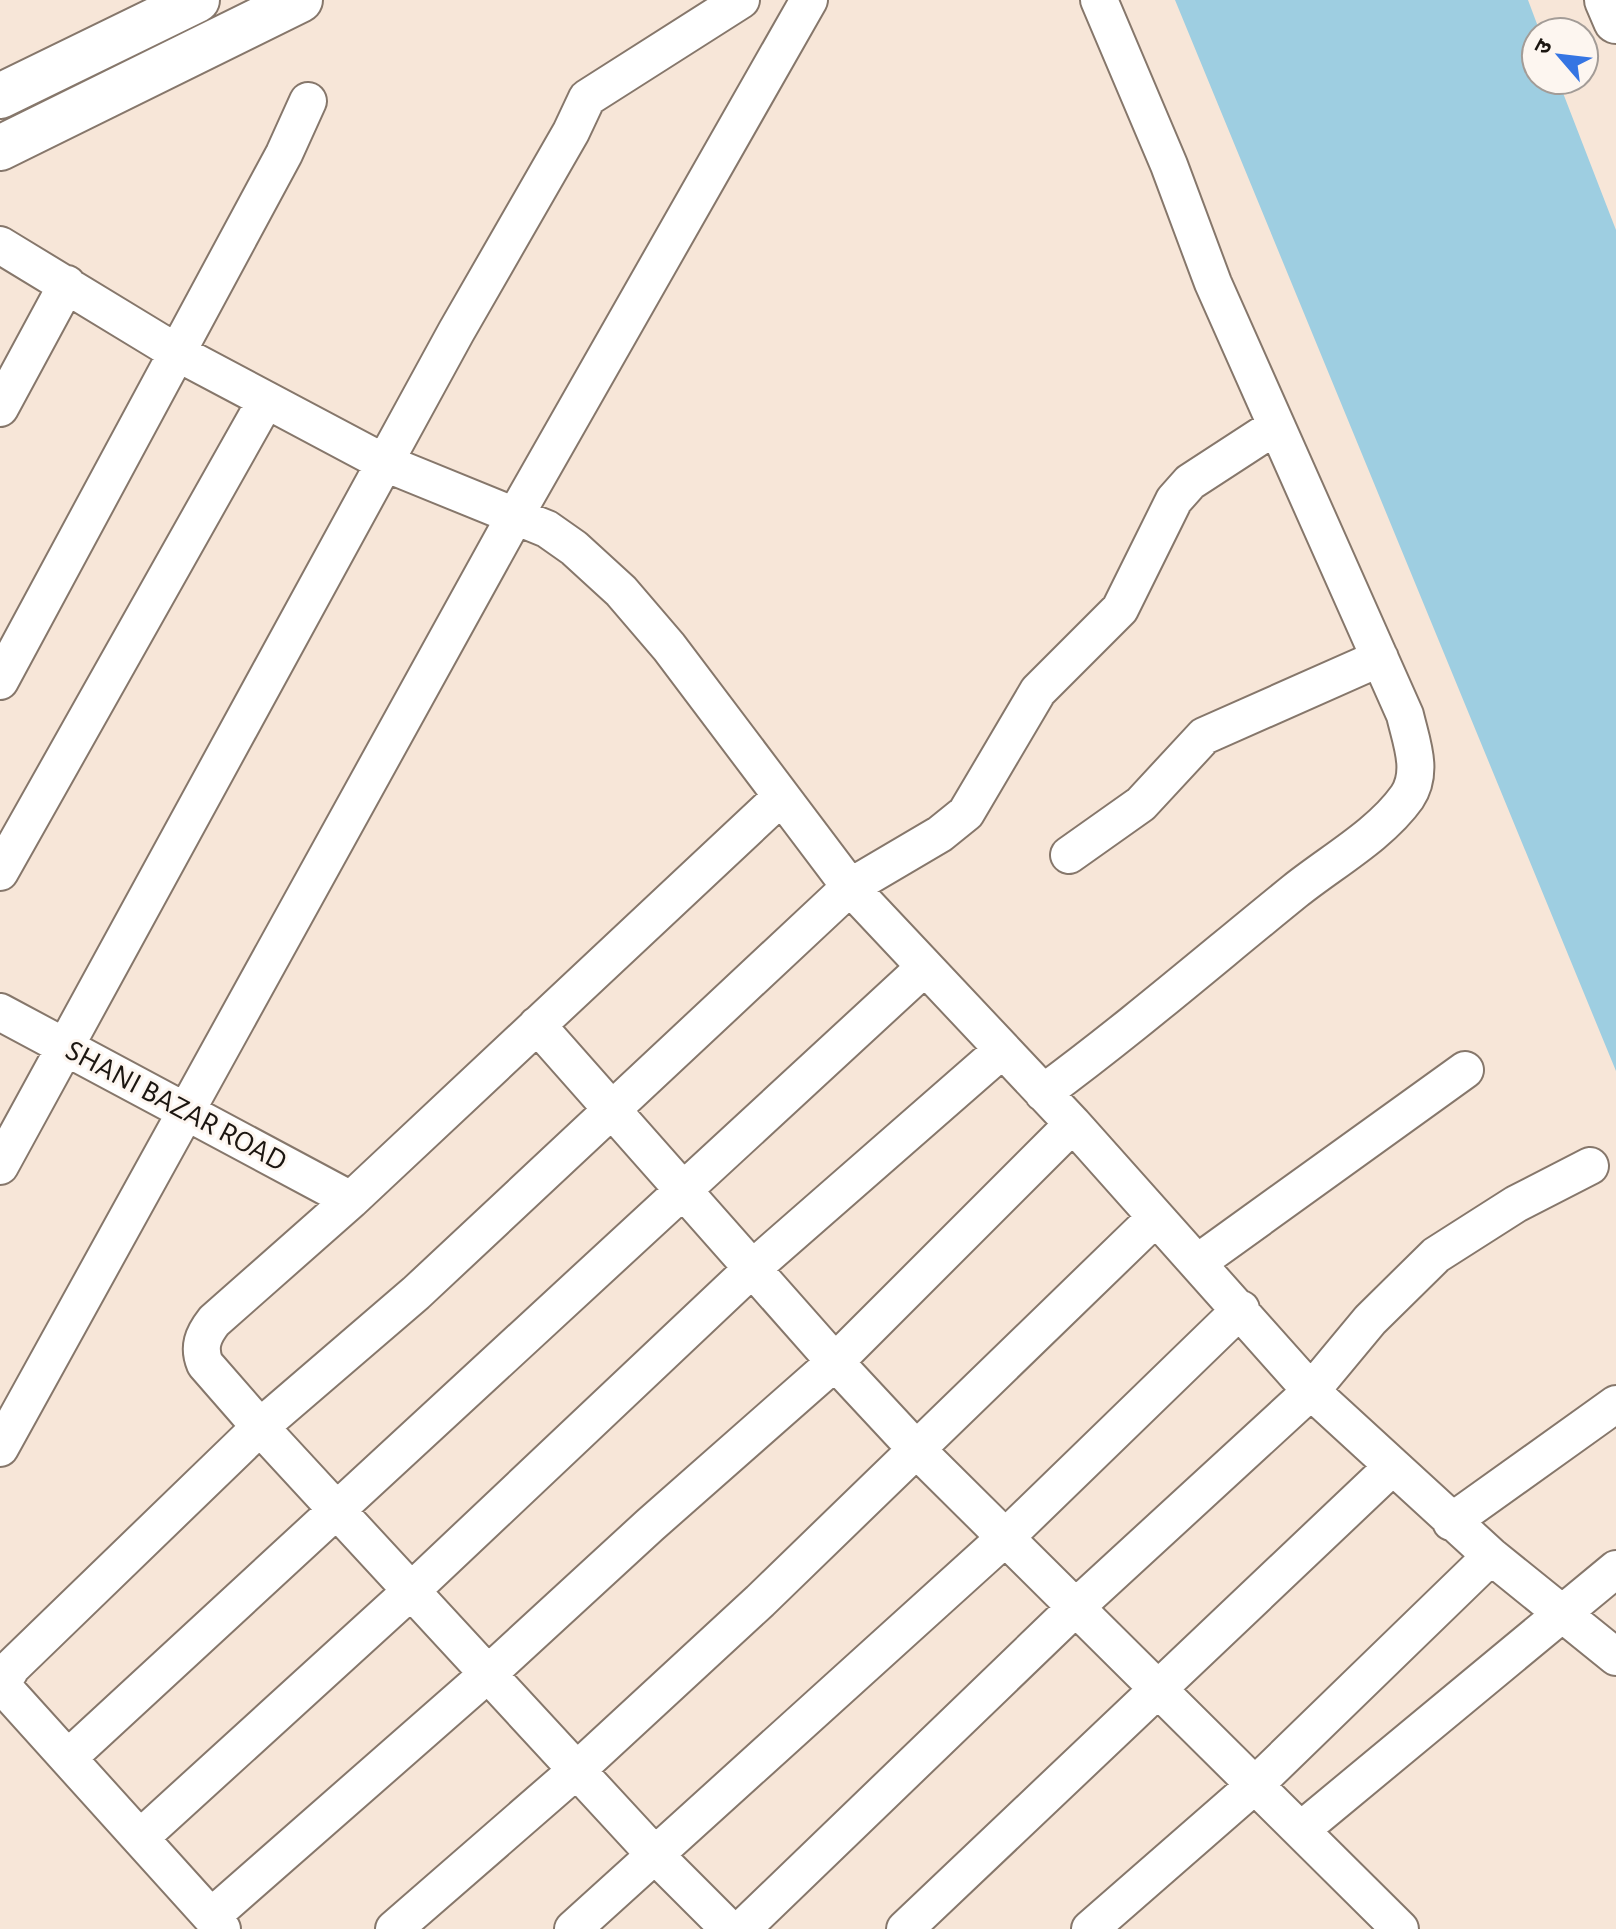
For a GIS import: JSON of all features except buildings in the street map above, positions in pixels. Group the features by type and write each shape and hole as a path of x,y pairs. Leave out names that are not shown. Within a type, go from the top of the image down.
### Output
{"main road":[{"path":"0,96 197,0"},
{"path":"0,148 300,0"},
{"path":"1607,0 1616,21"}],"street":[{"path":"0,1166 587,98 741,0"},
{"path":"0,1448 515,516 809,0"},
{"path":"1043,1093 1134,1026 1234,940 1384,821 1409,795 1417,764 1405,715 1213,283 1169,165 1099,0"},
{"path":"0,681 284,154 308,101"},
{"path":"0,245 176,352 385,463 547,529 574,548 621,591 669,647 850,887 1001,1051 1073,1124 1154,1219 1241,1309 1311,1391 1451,1522 1616,1657"},
{"path":"0,408 67,284"},
{"path":"0,872 266,400"},
{"path":"1073,1124 835,1362 650,1525 217,1923 7,1691 5,1679 12,1667 260,1427 416,1293 850,887 940,834 966,813 999,763 1038,691 1120,609 1174,500 1190,482 1276,426"},
{"path":"1069,855 1141,804 1204,736 1380,658"},
{"path":"729,1929 656,1856 260,1427 205,1364 200,1352 204,1334 780,798"},
{"path":"69,1757 335,1508 924,968"},
{"name":"SHANI BAZAR ROAD","path":"0,1012 351,1200"},
{"path":"537,1025 835,1362 916,1449 1400,1929"},
{"path":"140,1838 411,1591 754,1267 1001,1051"},
{"path":"1197,1263 1465,1070"},
{"path":"742,1929 1076,1607 1311,1391 1370,1320 1436,1255 1516,1204 1590,1166"},
{"path":"394,1929 578,1769 760,1601 1154,1219"},
{"path":"573,1929 1006,1537 1241,1309"},
{"path":"1451,1522 1616,1404"},
{"path":"905,1929 1391,1468"},
{"path":"1090,1929 1255,1785 1491,1556"},
{"path":"1301,1830 1560,1612 1616,1569"}],"water":[{"path":"1175,0 1528,0 1534,16 1520,16 1520,96 1564,96 1616,230 1616,1071"}]}
